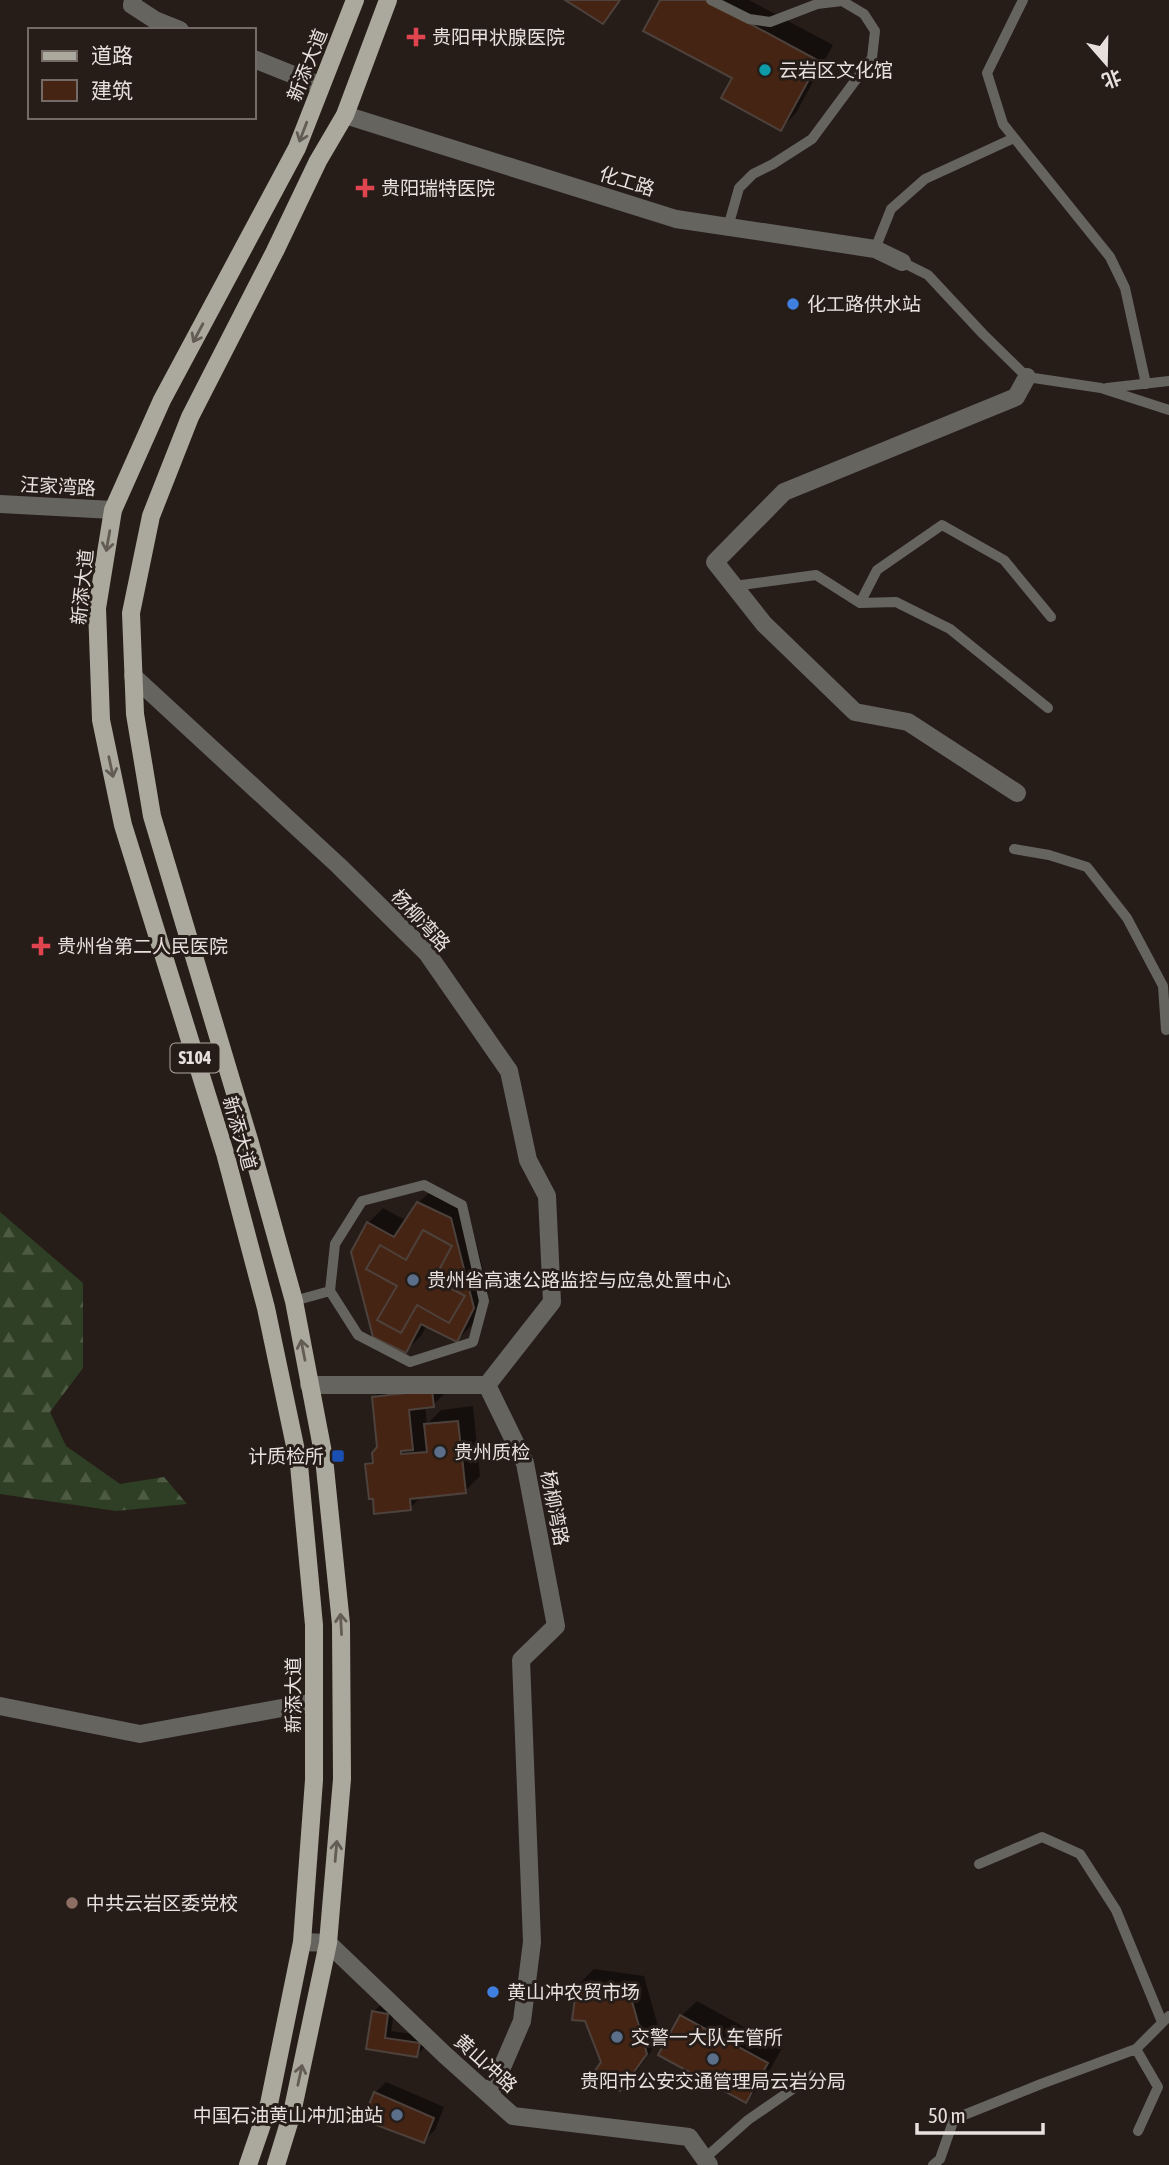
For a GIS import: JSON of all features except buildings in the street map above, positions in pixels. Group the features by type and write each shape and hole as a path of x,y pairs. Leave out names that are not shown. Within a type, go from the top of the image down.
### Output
{"main road":[{"name":"新添大道","path":"248,2165 269,2104 302,1942 314,1780 314,1625 299,1465 266,1308 225,1153 123,825 101,720 97,608 113,510 162,400 297,148 355,0"},
{"name":"新添大道","path":"276,2165 292,2113 328,1943 342,1779 341,1624 324,1458 294,1301 152,816 135,714 131,613 151,516 190,417 318,161 345,115 388,0"}],"street":[{"path":"133,0 132,5 155,20 175,28"},
{"path":"256,61 321,86"},
{"name":"化工路","path":"345,115 676,219 875,249 902,262"},
{"path":"1017,793 908,722 855,712 764,624 715,562 785,492 1016,397 1027,377"},
{"name":"汪家湾路","path":"0,504 113,510"},
{"name":"杨柳湾路","path":"133,676 339,866 427,953 509,1071 528,1160 547,1196 552,1302 487,1385 525,1463 556,1626 521,1660 532,1942 522,2021 490,2095"},
{"path":"310,1385 487,1385"},
{"path":"0,1706 140,1734 314,1702"},
{"path":"302,1942 328,1943"},
{"name":"黄山冲路","path":"328,1943 444,2055 513,2116 689,2137 706,2162"}],"lane":[{"path":"711,0 749,19 770,22 817,4 842,1 864,14 875,31 872,58 813,139 753,174 739,188 728,227"},
{"path":"1023,0 987,73 1003,124 1110,257 1125,288 1146,384"},
{"path":"875,249 891,209 925,179 1014,138"},
{"path":"902,262 928,275 1027,377 1101,388 1169,410"},
{"path":"1101,388 1169,381"},
{"path":"860,603 877,570 942,525 1004,560 1051,617"},
{"path":"734,586 816,575 860,603 896,602 950,629 1048,708"},
{"path":"1014,849 1049,855 1087,867 1127,918 1163,986 1166,1030 1169,1029"},
{"path":"424,1185 462,1205 484,1301 473,1342 410,1362 358,1335 330,1291 335,1244 362,1201 424,1185"},
{"path":"294,1301 330,1291"},
{"path":"933,2165 940,2159 954,2119 1136,2049 1166,2019 1116,1910 1080,1854 1042,1836 979,1864"},
{"path":"1136,2049 1158,2087 1138,2132"},
{"path":"706,2162 748,2120 813,2075"}],"green space":[{"path":"0,1212 83,1283 83,1368 50,1412 66,1446 120,1484 164,1477 187,1504 116,1511 0,1494"}],"place":[{"name":"贵阳甲状腺医院","path":"416,37"},
{"name":"云岩区文化馆","path":"765,70"},
{"name":"贵阳瑞特医院","path":"365,188"},
{"name":"化工路供水站","path":"793,304"},
{"name":"贵州省第二人民医院","path":"41,946"},
{"name":"贵州省高速公路监控与应急处置中心","path":"413,1280"},
{"name":"贵州质检","path":"440,1452"},
{"name":"计质检所","path":"338,1456"},
{"name":"中共云岩区委党校","path":"72,1903"},
{"name":"黄山冲农贸市场","path":"493,1992"},
{"name":"交警一大队车管所","path":"617,2037"},
{"name":"贵阳市公安交通管理局云岩分局","path":"713,2059"},
{"name":"中国石油黄山冲加油站","path":"397,2115"}]}
